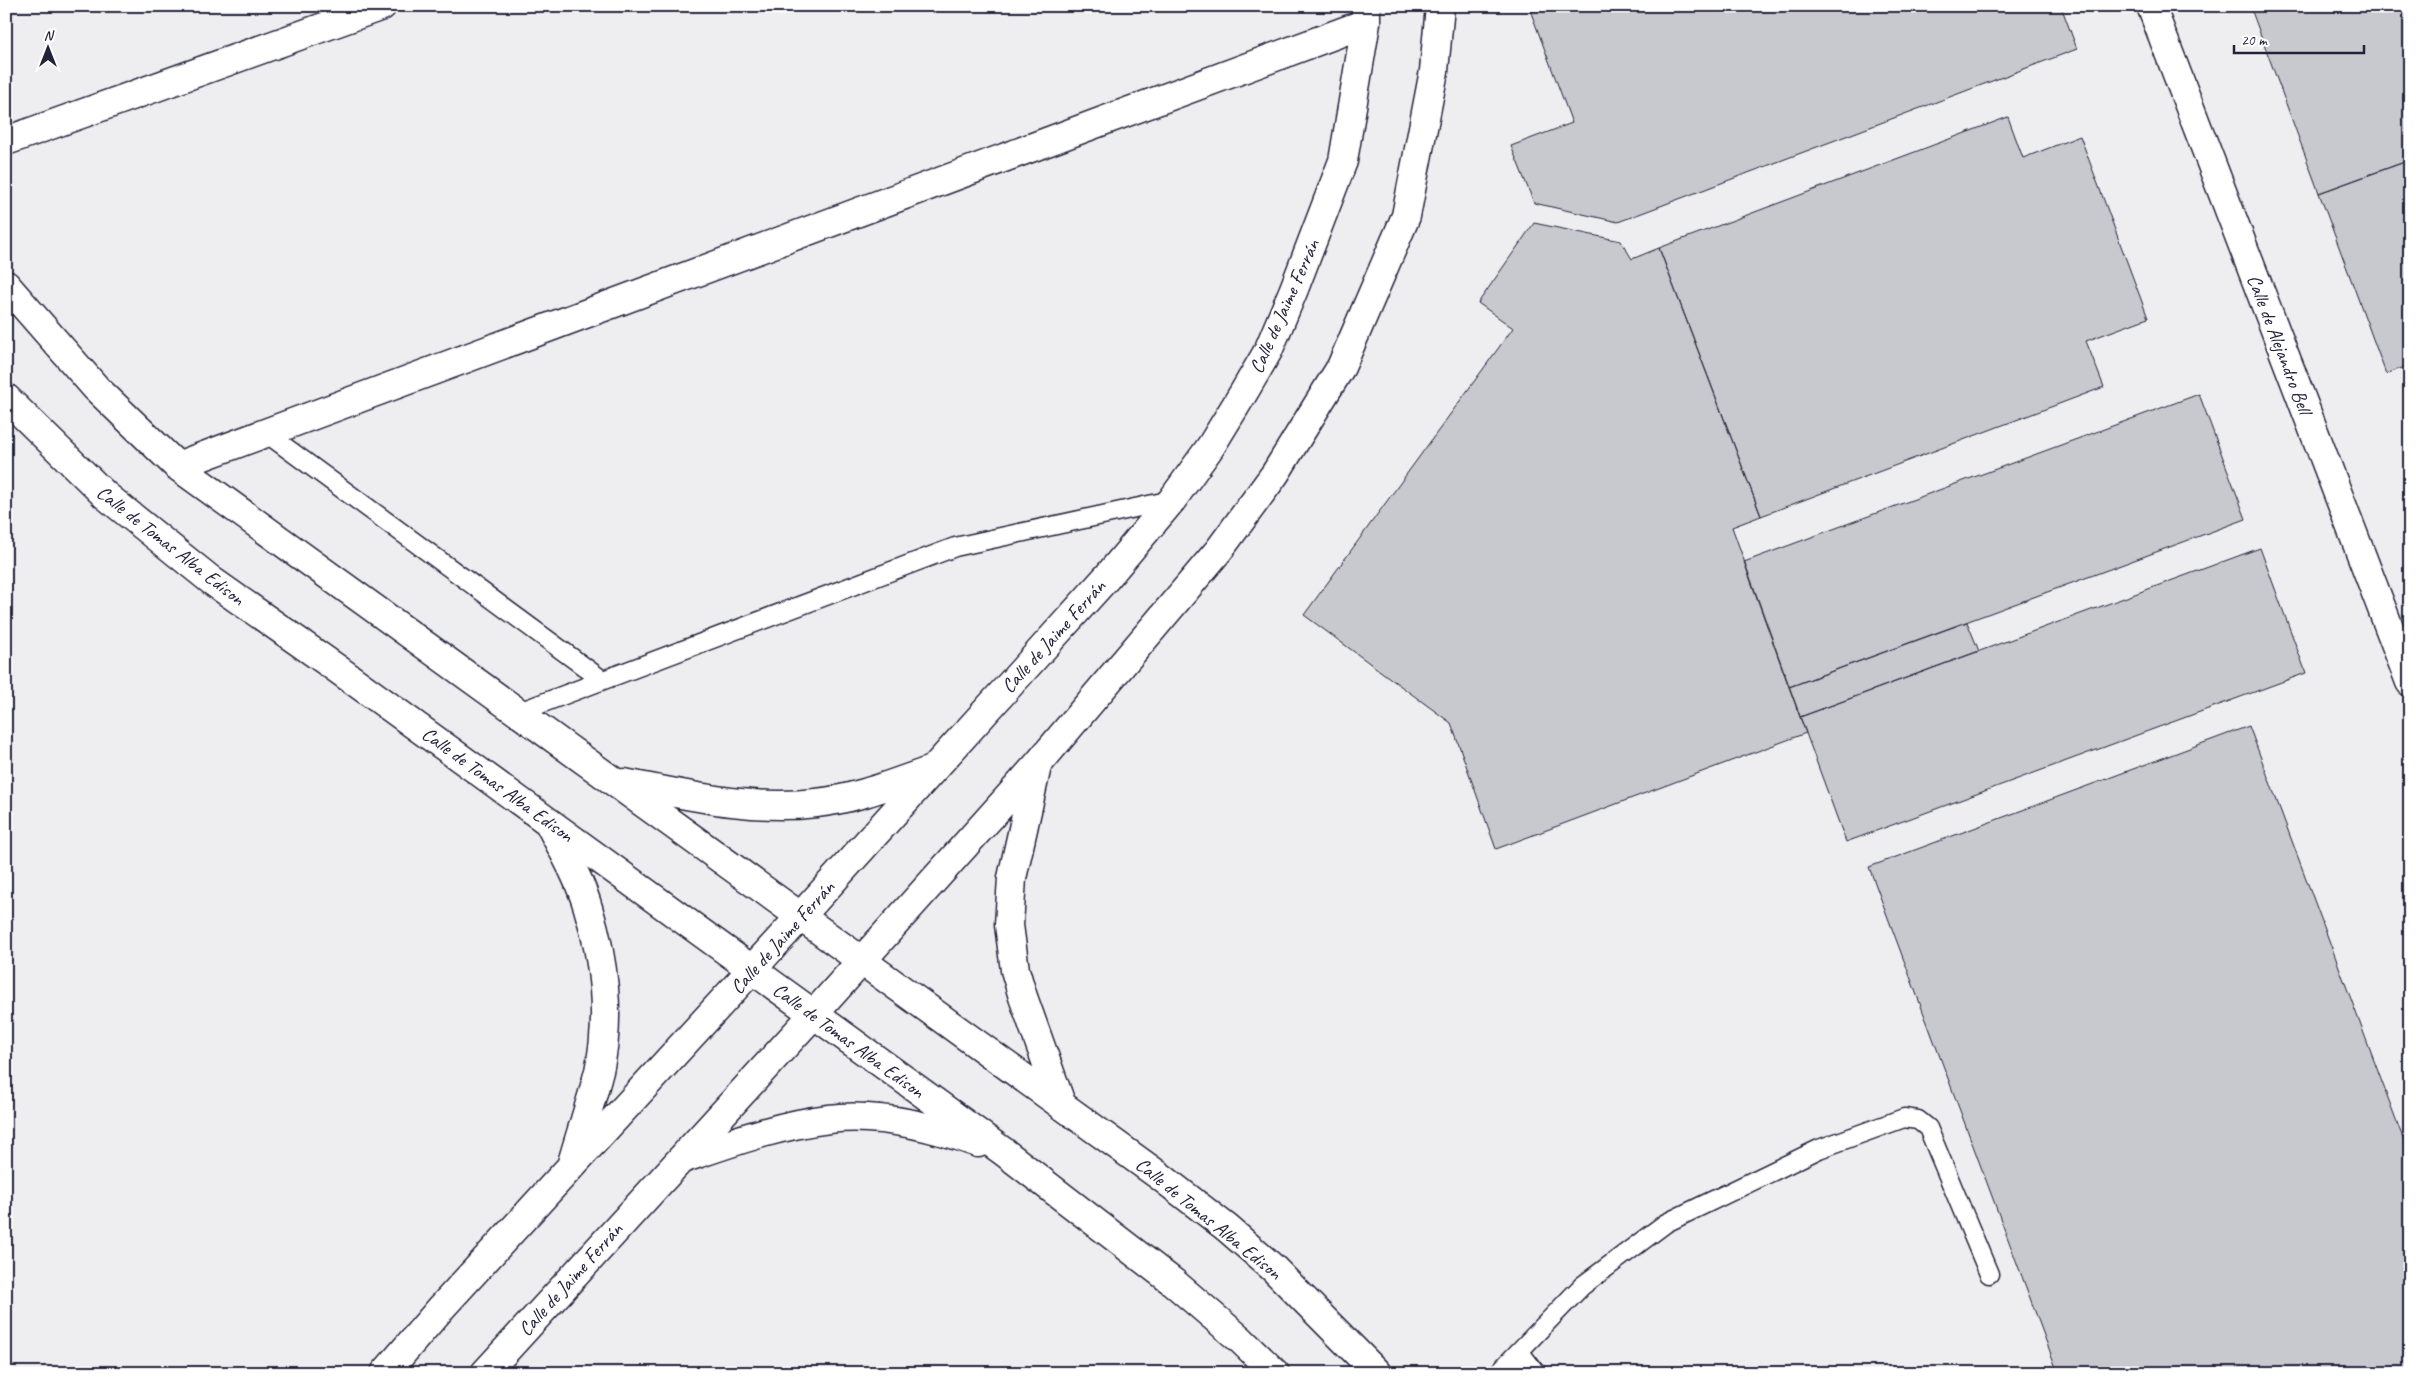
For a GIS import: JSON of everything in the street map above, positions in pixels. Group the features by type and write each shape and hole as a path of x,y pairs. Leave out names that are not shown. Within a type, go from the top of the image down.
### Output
{"street":[{"path":"6,141 382,6"},
{"name":"Calle de Jaime Ferrán","path":"485,1373 678,1160 813,1015 1038,764 1219,550 1275,474 1341,367 1406,216 1434,71 1440,6"},
{"name":"Calle de Alejandro Bell","path":"2151,6 2410,682"},
{"path":"177,466 1366,15"},
{"name":"Calle de Jaime Ferrán","path":"385,1373 442,1307 800,917 1108,576 1172,500 1210,446 1268,352 1294,289 1343,161 1366,15"},
{"name":"Calle de Tomas Alba Edison","path":"6,285 96,388 177,466 1161,1176 1227,1228 1273,1268 1377,1373"},
{"name":"Calle de Tomas Alba Edison","path":"6,398 105,495 212,581 549,821 813,1015 1004,1152 1173,1282 1241,1340 1276,1373"},
{"name":"Calle de Jaime Ferrán","path":"1038,764 1012,878 1009,925 1015,970 1062,1106"},
{"name":"Calle de Tomas Alba Edison","path":"614,781 746,804 784,805 817,803 859,795 931,771"},
{"name":"Calle de Jaime Ferrán","path":"549,821 588,907 598,944 604,990 603,1043 599,1070 570,1169"},
{"name":"Calle de Tomas Alba Edison","path":"678,1160 756,1134 829,1119 870,1118 919,1125 1004,1152"}],"lane":[{"path":"266,433 601,680"},
{"path":"518,712 955,547 1172,500"},
{"path":"1498,1373 1582,1286 1666,1222 1819,1149 1904,1118 1918,1120 1928,1128 1989,1274"},
{"path":"1519,1351 1536,1373"}],"shaded area":[{"path":"6,6 2410,6 2410,1373 6,1373"}],"building":[{"path":"1539,6 2061,6 2077,49 1618,222 1534,203 1511,146 1572,123 1530,10"},
{"path":"2250,6 2410,6 2410,160 2319,193"},
{"path":"2008,117 2023,158 2080,136 2148,318 2086,341 2104,387 1761,516 1659,248"},
{"path":"2410,160 2410,365 2386,374 2319,193"},
{"path":"1534,223 1621,241 1632,259 1659,248 1761,516 1732,527 1806,733 1496,849 1451,723 1304,615 1513,328 1478,303"},
{"path":"2199,394 2246,519 1789,687 1744,562"},
{"path":"2260,548 2306,673 1846,842 1800,717"},
{"path":"1967,622 1979,651 1800,717 1789,687"},
{"path":"2249,726 2410,1157 2410,1373 2058,1373 1869,867"}]}
